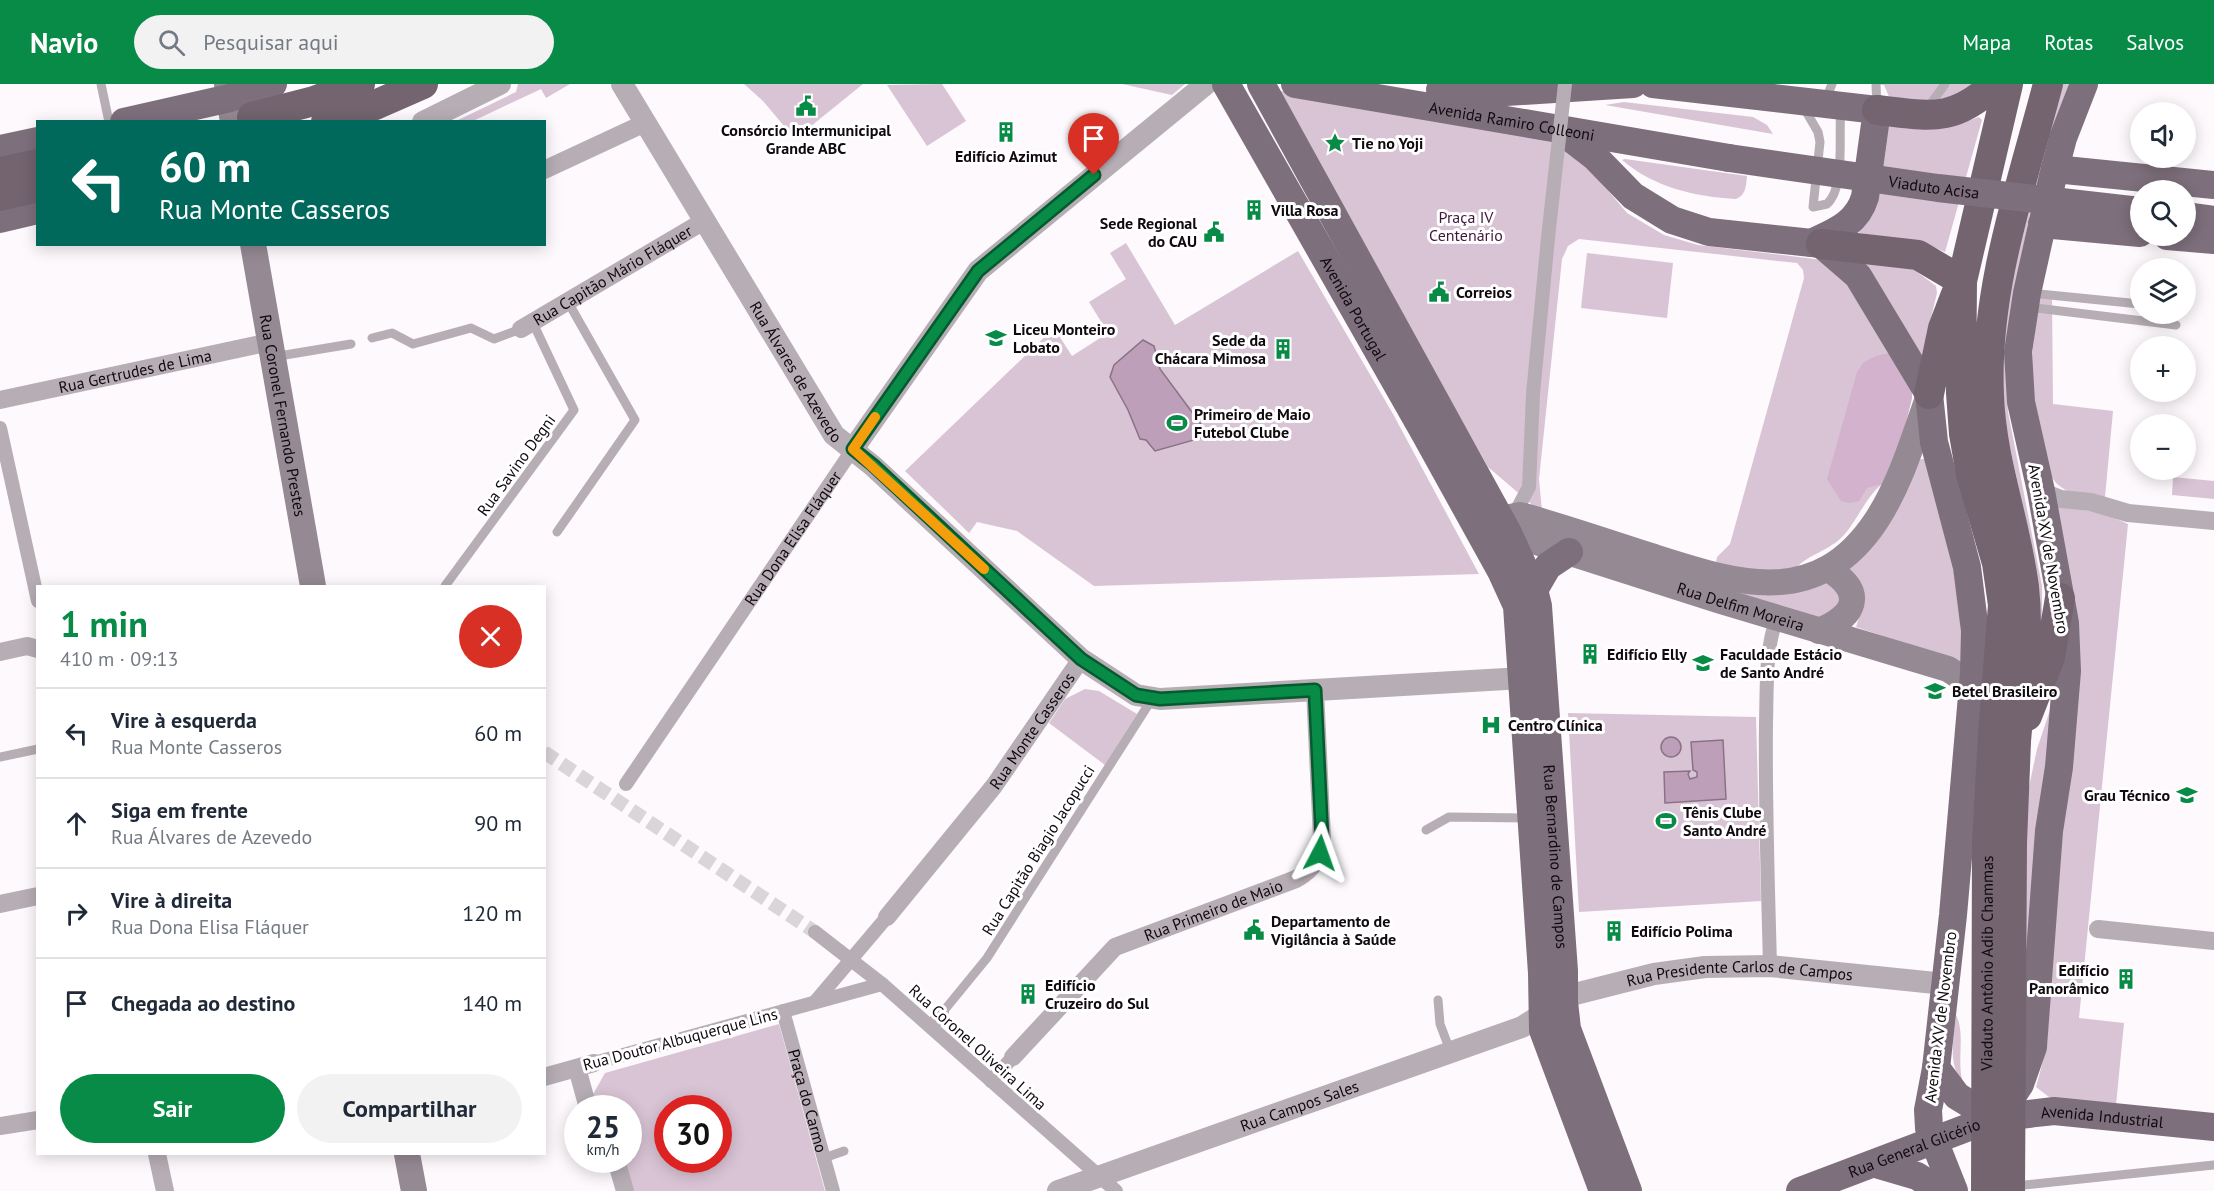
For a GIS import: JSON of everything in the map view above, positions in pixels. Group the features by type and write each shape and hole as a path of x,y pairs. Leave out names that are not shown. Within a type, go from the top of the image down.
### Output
{"highway":[{"path":"236,105 314,101 360,84"},
{"path":"332,120 375,105 423,84"},
{"path":"385,120 443,84"},
{"path":"1876,97 1923,115 1957,112 1973,103 1995,84"},
{"path":"1929,394 1943,328 1962,281 2008,84"},
{"name":"Avenida XV de Novembro","path":"2005,738 2024,647 2024,588 1990,421 1989,364 2003,265 2048,84"},
{"path":"0,172 36,164"},
{"path":"0,196 36,188"},
{"path":"1816,243 1918,255 1962,281"},
{"path":"1962,281 1961,393 1964,435 1971,474 1996,563 2003,606 2005,738"},
{"path":"2005,738 2050,657 2060,598"},
{"name":"Viaduto Antônio Adib Chammas","path":"2005,738 2012,843 2014,1189"},
{"name":"Viaduto Antônio Adib Chammas","path":"1986,1191 1987,842 2005,738"}],"main road":[{"path":"139,120 184,116 236,105 273,84"},
{"name":"Avenida Portugal","path":"1226,84 1501,525"},
{"name":"Avenida Ramiro Colleoni","path":"1295,84 1560,130 1730,149"},
{"name":"Avenida Ramiro Colleoni","path":"1403,84 1730,149"},
{"path":"1440,90 1506,92 1633,84"},
{"path":"1653,84 1824,99 1876,97 1865,197 1861,208 1853,219 1816,243"},
{"name":"Avenida XV de Novembro","path":"1997,1134 2005,1107 2020,1084 2033,1041 2049,831 2060,756 2067,671 2066,636 2060,598 2041,491 2019,388 2018,352 2026,300 2055,169 2084,84"},
{"name":"Avenida Portugal","path":"1262,86 1501,525"},
{"path":"1560,130 1591,153 1633,196 1672,220 1709,232 1816,243 1858,276 1929,394 1884,507 1853,549 1828,569 1848,585 1852,601 1844,619 1819,631"},
{"path":"0,149 36,141"},
{"name":"Viaduto Acisa","path":"1730,149 2130,191"},
{"name":"Viaduto Acisa","path":"1730,149 1938,188 2130,210"},
{"path":"2055,169 2214,185"},
{"path":"2092,227 2084,214 2082,199 2087,184 2097,173"},
{"path":"2196,198 2214,201"},
{"path":"0,219 36,210"},
{"path":"2196,217 2214,219"},
{"path":"2043,224 2130,232"},
{"path":"2196,238 2214,240"},
{"name":"Rua Coronel Fernando Prestes","path":"253,246 313,585"},
{"name":"Avenida XV de Novembro","path":"1929,394 1934,442 1971,591 1975,631 1973,685 1946,984 1936,1068 1928,1110 1928,1121 1934,1141 1954,1191"},
{"name":"Rua Delfim Moreira","path":"1501,525 1569,552 1948,669 1973,685"},
{"name":"Rua Delfim Moreira","path":"1501,525 1724,579 1773,583 1828,569"},
{"name":"Rua Bernardino de Campos","path":"1501,525 1534,590 1538,606 1564,960 1553,1009 1543,1030 1603,1191"},
{"name":"Rua Bernardino de Campos","path":"1501,525 1517,606 1542,973 1553,1009 1567,1029 1628,1191"},
{"path":"1534,590 1548,566 1569,552"},
{"path":"1936,1068 1951,1090 1997,1134"},
{"name":"Avenida Industrial","path":"1997,1134 2054,1110 2214,1127"},
{"name":"Rua General Glicério","path":"1800,1191 1934,1141 1997,1134"},
{"path":"407,1155 414,1191"},
{"path":"1876,1164 1931,1187"}],"street":[{"path":"427,120 500,84"},
{"name":"Rua Álvares de Azevedo","path":"622,84 832,432 873,465 1081,659"},
{"name":"Rua Dona Elisa Fláquer","path":"626,784 853,449 978,271 1206,84"},
{"path":"1501,525 1529,487 1533,394 1565,84"},
{"path":"546,169 645,123"},
{"name":"Rua Capitão Mário Fláquer","path":"527,326 704,221"},
{"name":"Rua Gertrudes de Lima","path":"0,400 272,349"},
{"path":"0,429 36,593"},
{"path":"2041,491 2061,499 2091,502 2128,513 2214,521"},
{"path":"1770,966 1765,808 1767,693 1773,633 1778,618"},
{"path":"0,652 27,646 36,648"},
{"name":"Rua Monte Casseros","path":"815,1002 853,960 994,786 1081,659 1129,691 1152,699 1523,678"},
{"name":"Rua Primeiro de Maio","path":"991,1081 1115,947 1296,879 1311,869 1320,853 1322,839 1315,690"},
{"path":"0,904 36,896"},
{"path":"2098,929 2214,941"},
{"name":"Rua Coronel Oliveira Lima","path":"815,932 882,984 1108,1184"},
{"name":"Rua Presidente Carlos de Campos","path":"1553,1009 1575,994 1654,974 1705,967 1770,966 1946,984"},
{"name":"Rua Doutor Albuquerque Lins","path":"546,1076 882,984"},
{"name":"Rua Campos Sales","path":"1058,1191 1108,1184 1527,1025 1553,1009"},
{"name":"Praça do Carmo","path":"783,1011 833,1191"},
{"path":"931,1027 942,1013"},
{"path":"585,1066 587,1095"},
{"path":"0,1126 36,1120"},
{"path":"157,1155 165,1191"},
{"path":"620,1173 625,1191"}],"lane":[{"path":"101,84 127,120"},
{"path":"1923,115 1945,84"},
{"path":"1824,99 1841,136 1835,194 1827,204 1813,207 1824,99"},
{"path":"2026,300 2130,304"},
{"path":"2026,300 2176,325"},
{"path":"557,532 635,420 568,302"},
{"path":"372,338 392,333 413,344 471,328 494,339 527,326"},
{"name":"Rua Savino Degni","path":"446,585 574,410 527,326"},
{"path":"272,349 351,344"},
{"name":"Rua Capitão Biagio Jacopucci","path":"942,1013 987,958 1152,699"},
{"path":"0,758 36,749"},
{"path":"1426,830 1449,817 1532,818"},
{"path":"1438,1000 1440,1024 1451,1053"},
{"path":"1997,1134 2015,1177 2014,1189 2214,1165"},
{"path":"824,1158 844,1151"}],"green space":[{"path":"518,84 570,84 546,98 541,89 475,120 458,120 516,92"},
{"path":"744,84 863,84 795,139 763,101"},
{"path":"942,84 966,121 927,146 887,85"},
{"path":"1122,84 1185,84 1172,95"},
{"path":"1872,84 1977,84 1943,102 1890,99 1884,85"},
{"path":"2063,84 2069,84 2032,203 2005,355 2008,412 2042,586 2042,643 2031,545 2005,424 2000,355 2016,254 2037,168"},
{"name":"Praça IV Centenário","path":"1275,90 1551,138 1590,169 1627,213 1664,235 1698,245 1823,260 1849,279 1912,398 1902,438 1885,483 1874,491 1844,535 1832,545 1805,560 1795,570 1782,573 1715,567 1717,557 1730,544 1804,278 1803,270 1797,263 1579,239 1568,246 1562,259 1539,479 1542,511 1536,508 1488,467"},
{"path":"1624,102 1753,117 1767,125 1773,134 1605,105"},
{"path":"1979,117 1982,120 1945,252 1924,243 1859,233 1885,124 1962,123"},
{"path":"1622,160 1747,176 1746,187 1744,193 1736,199 1691,193 1647,177"},
{"name":"Primeiro de Maio Futebol Clube","path":"1126,243 1175,325 1298,251 1393,414 1479,574 1094,586 1017,531 977,522 969,533 905,471 1054,328 1072,356 1108,333 1089,302 1126,279 1110,253"},
{"path":"1587,253 1673,263 1667,318 1581,308"},
{"path":"1861,262 1913,269 1936,286 1937,293 1921,359"},
{"path":"2039,298 2052,299 2053,404 2113,411 2105,497 2065,490 2059,486 2049,472 2029,380"},
{"path":"1920,459 1926,459 1956,563 1963,660 1959,662 1856,627 1864,601 1848,567"},
{"path":"2173,480 2214,481 2214,499 2172,495"},
{"path":"2059,506 2103,513 2128,524 2079,1018 2124,1023 2116,1105 2049,1097 2036,1087 2047,1046 2071,673 2057,508"},
{"path":"1521,525 1716,586 1825,582 1837,590 1841,602 1826,621"},
{"path":"1085,689 1099,691 1137,714 1105,765 1049,723 1065,699"},
{"path":"2054,698 2025,1017 2023,815 2037,749"},
{"name":"Tênis Clube Santo André","path":"1568,713 1756,717 1761,901 1579,912"},
{"path":"1956,1015 1960,1031 1960,1065 1963,1083 1958,1076 1953,1059"},
{"path":"779,1024 825,1191 631,1191 626,1173 642,1173 642,1095 593,1095 605,1073"}],"shaded area":[{"path":"1143,340 1154,346 1160,369 1203,427 1201,438 1155,451 1146,440 1140,439 1128,410 1110,377 1114,365"},
{"path":"1893,352 1912,389 1902,438 1885,483 1867,488 1859,501 1849,503 1841,501 1827,479 1857,372 1864,362"},
{"path":"1671,737 1678,740 1681,747 1678,754 1671,757 1664,754 1661,747 1664,740"},
{"path":"1723,740 1726,799 1665,803 1664,772 1690,771 1688,774 1690,779 1697,777 1697,772 1693,770 1691,742"}],"tunnel":[{"path":"546,753 815,932"}],"slow traffic":[{"path":"875,417 853,449 984,569"}],"place":[{"name":"Consórcio Intermunicipal Grande ABC","path":"806,106"},
{"name":"Edifício Azimut","path":"1006,132"},
{"name":"Tie no Yoji","path":"1335,143"},
{"name":"Villa Rosa","path":"1254,210"},
{"name":"Sede Regional do CAU","path":"1214,232"},
{"name":"Correios","path":"1439,292"},
{"name":"Liceu Monteiro Lobato","path":"996,338"},
{"name":"Sede da Chácara Mimosa","path":"1283,349"},
{"name":"Primeiro de Maio Futebol Clube","path":"1177,423"},
{"name":"Edifício Elly","path":"1590,654"},
{"name":"Faculdade Estácio de Santo André","path":"1703,663"},
{"name":"Betel Brasileiro","path":"1935,691"},
{"name":"Centro Clínica","path":"1491,725"},
{"name":"Grau Técnico","path":"2187,795"},
{"name":"Tênis Clube Santo André","path":"1666,821"},
{"name":"Departamento de Vigilância à Saúde","path":"1254,930"},
{"name":"Edifício Polima","path":"1614,931"},
{"name":"Edifício Panorâmico","path":"2126,979"},
{"name":"Edifício Cruzeiro do Sul","path":"1028,994"}],"route":[{"path":"1094,175 978,271 853,449 1081,659 1136,695 1143,698 1160,699 1315,690 1322,839 1320,853"}]}
